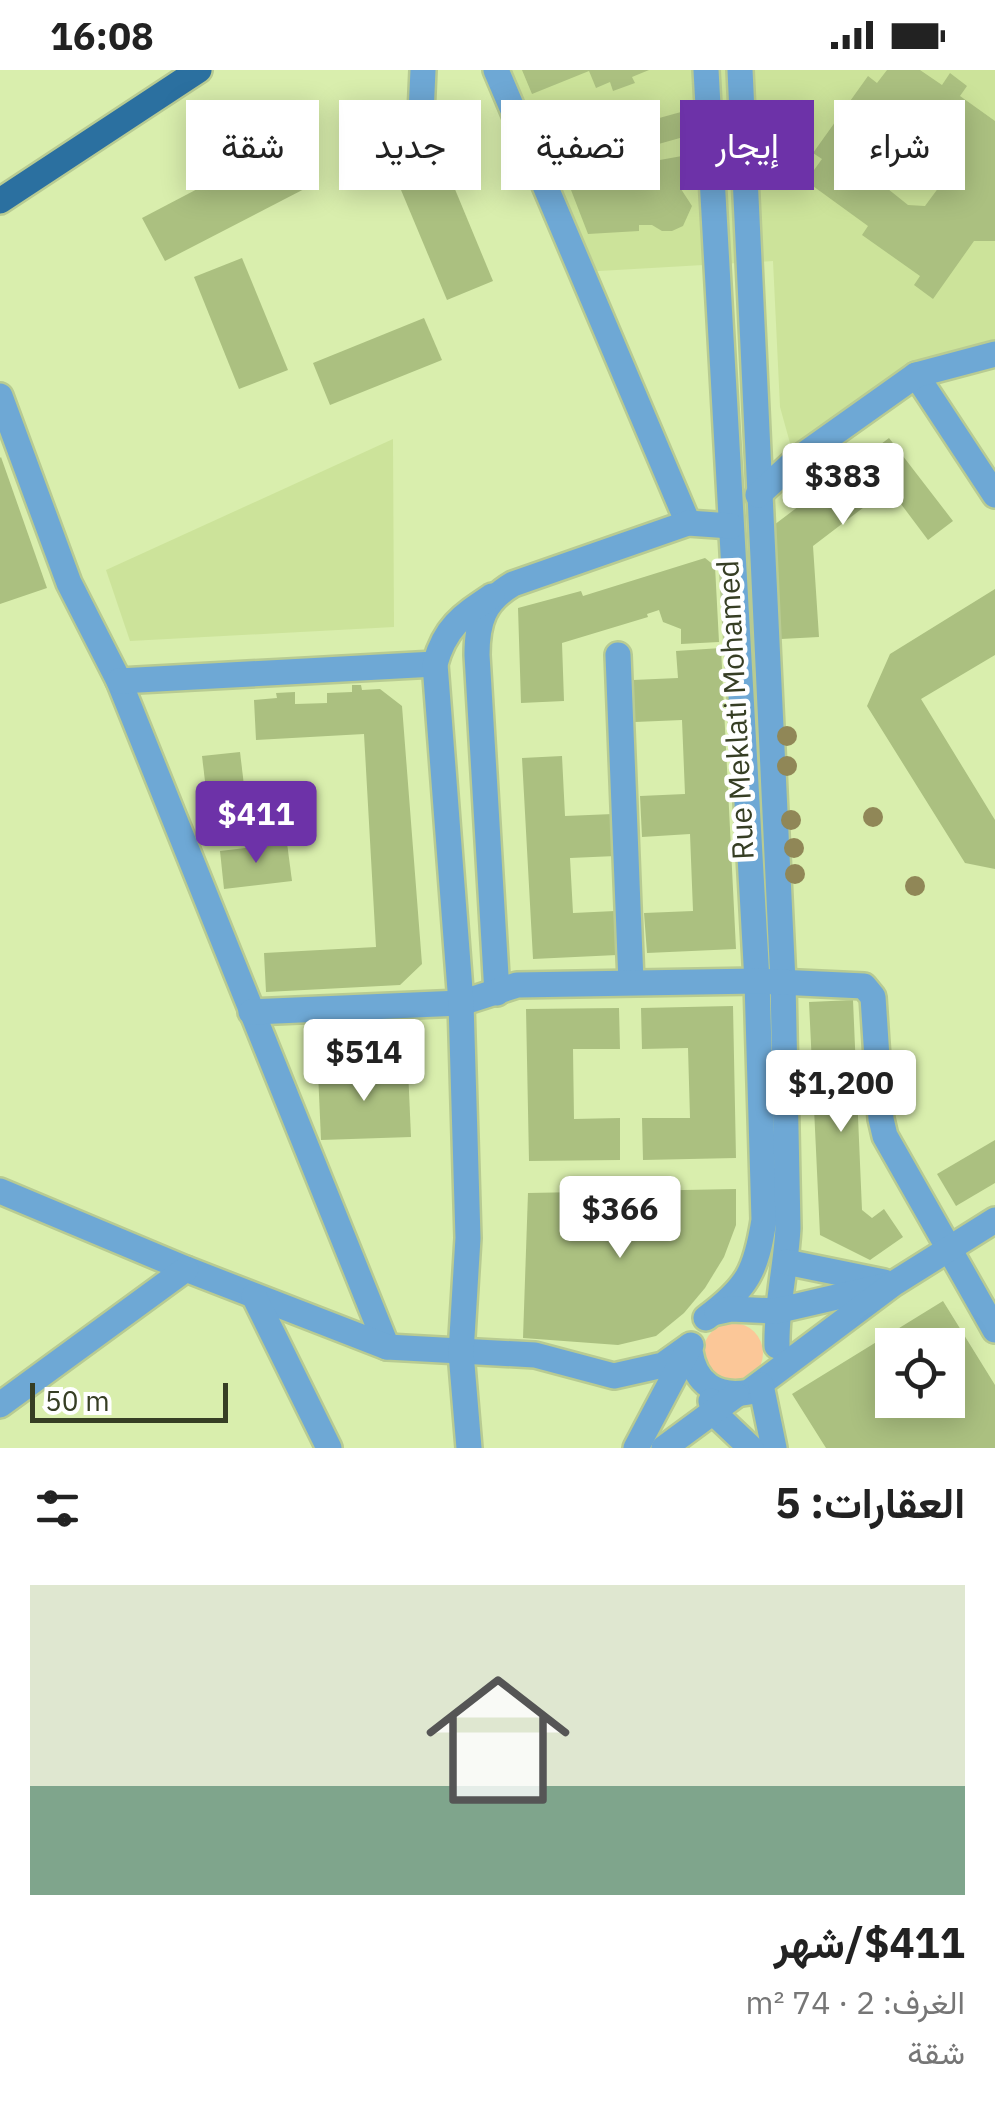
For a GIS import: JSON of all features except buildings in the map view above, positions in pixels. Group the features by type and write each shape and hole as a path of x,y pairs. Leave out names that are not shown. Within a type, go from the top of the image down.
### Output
{"main road":[{"path":"0,201 199,70"}],"street":[{"path":"421,100 422,70"},
{"path":"496,70 688,523"},
{"name":"Rue Meklati Mohamed","path":"706,70 756,982 764,1220 758,1256 738,1294 706,1318"},
{"name":"Rue Meklati Mohamed","path":"740,70 783,982 786,1262 776,1310 777,1346"},
{"path":"758,495 795,461 916,375 995,354"},
{"path":"916,375 995,494"},
{"path":"0,396 69,583 119,681 387,1347"},
{"path":"468,1448 460,1353 468,1238 461,1003 435,664 441,642 457,621 513,584 688,523 731,526"},
{"path":"492,596 477,634 477,655 497,993"},
{"path":"618,655 632,982"},
{"path":"119,681 435,664"},
{"path":"251,1012 461,1003 517,984 783,982 864,986 873,997 880,1119 885,1136 995,1330"},
{"path":"0,1191 186,1270 387,1347 535,1355 614,1376 663,1365 690,1348"},
{"path":"664,1448 736,1395 766,1380 893,1284 995,1220"},
{"path":"786,1262 893,1284"},
{"path":"0,1405 186,1270"},
{"path":"636,1448 696,1330 706,1318 718,1312 776,1310 893,1284"},
{"path":"254,1296 329,1448"},
{"path":"744,1310 766,1323 777,1346 766,1380 774,1448"},
{"path":"690,1348 692,1364 707,1386 714,1414 750,1448"},
{"path":"707,1386 716,1392 736,1395"}],"shaded area":[{"path":"496,70 995,70 995,354 916,375 795,461 780,407 773,261 582,272 547,190 660,190 660,100 509,100"},
{"path":"393,439 394,627 130,641 106,570"},
{"path":"733,1323 755,1331 763,1353 755,1375 733,1383 711,1375 703,1353 711,1331"}]}
